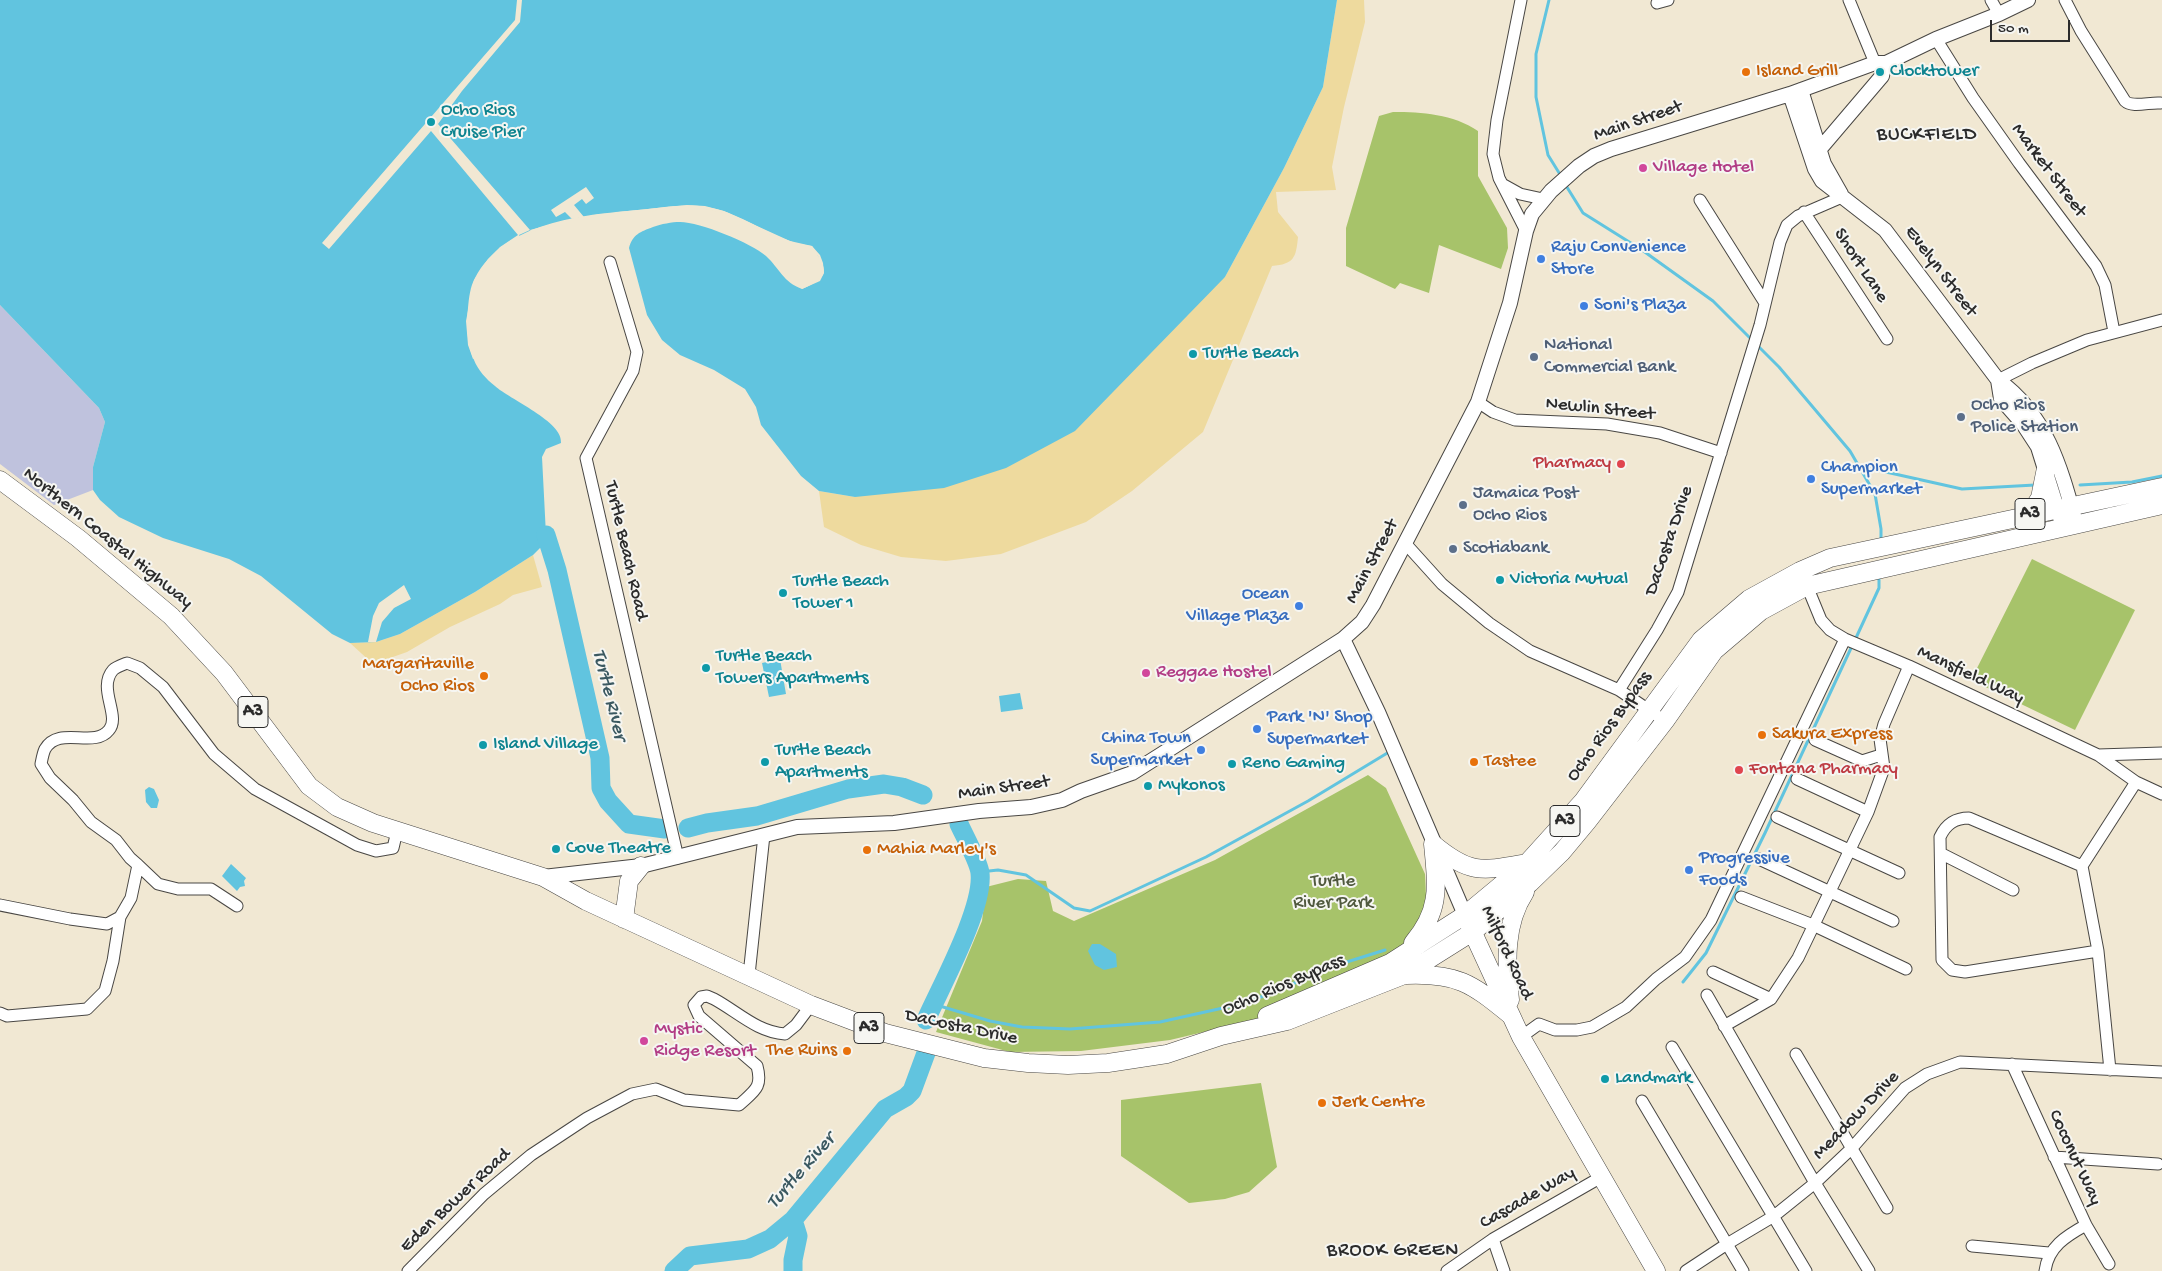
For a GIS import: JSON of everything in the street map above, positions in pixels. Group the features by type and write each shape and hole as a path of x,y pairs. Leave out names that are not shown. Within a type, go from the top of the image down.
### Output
{"main road":[{"path":"2029,514 2040,498 2046,468"},
{"name":"Northern Coastal Highway","path":"0,480 78,538 171,616 224,673 309,786 337,807 373,823 543,877"},
{"name":"Ocho Rios Bypass","path":"1221,1036 1390,963 1465,915 1527,863 1582,801 1701,640 1749,599 1800,571 1830,558 2162,487"},
{"name":"Ocho Rios Bypass","path":"1221,1036 1286,1021 1404,975 1474,932 1562,852 1665,721 1714,651 1761,611 1807,586 1861,573 1906,565 2069,525 2162,505"},
{"path":"1433,844 1451,860 1467,866 1488,870 1527,863"},
{"path":"1390,963 1410,947 1426,928 1434,909 1436,887 1433,844"},
{"path":"624,919 629,881 641,866"},
{"name":"DaCosta Drive","path":"543,877 586,901 749,975 811,1006 885,1033 936,1047 984,1058 1068,1065 1108,1063 1167,1054 1221,1036"},
{"path":"1511,1016 1506,966 1507,945 1517,903 1530,883"},
{"name":"Milford Road","path":"1465,915 1521,1037 1603,1176 1656,1271"},
{"path":"1404,975 1429,974 1457,979 1479,989 1511,1016"}],"street":[{"path":"1521,0 1494,141 1495,165 1502,184 1526,231"},
{"path":"1819,150 1882,76 1879,63 1848,0"},
{"path":"1991,0 1999,14"},
{"name":"Main Street","path":"543,877 641,866 797,827 902,822 979,811 1031,807 1062,800 1132,772 1343,640 1362,622 1373,605 1478,402 1510,303 1526,231 1532,214 1547,195 1579,166 1611,148 1795,92 1879,63 1936,38 1999,14 2028,0"},
{"path":"2065,0 2081,31 2124,101 2130,104 2160,103"},
{"name":"Market Street","path":"1936,38 1973,98 2013,155 2096,266 2104,285 2114,332"},
{"name":"Evelyn Street","path":"1795,92 1824,164 1832,175 1842,197"},
{"name":"Evelyn Street","path":"1795,92 1815,170 1822,181 1885,230 1998,380 2013,391 2050,442 2069,525"},
{"path":"1502,184 1520,194 1547,195"},
{"path":"1721,453 1760,325 1780,242 1787,225 1804,212 1842,197"},
{"path":"1700,200 1765,303"},
{"name":"Short Lane","path":"1804,212 1887,338"},
{"name":"Turtle Beach Road","path":"610,262 637,352 636,361 634,371 586,458 678,858"},
{"path":"1998,380 2059,351 2114,332 2162,320"},
{"name":"Evelyn Street","path":"1998,380 2001,399 2023,424 2038,447 2064,507"},
{"name":"Newlin Street","path":"1478,402 1493,412 1515,420 1607,424 1660,434 1721,453"},
{"name":"DaCosta Drive","path":"1619,690 1657,630 1678,592 1721,453"},
{"path":"1404,543 1442,584 1489,623 1530,651 1619,690 1665,721"},
{"name":"Mansfield Way","path":"1807,586 1821,620 1830,630 2098,755 2136,782 2162,794"},
{"name":"Milford Road","path":"1343,640 1378,712 1465,915"},
{"path":"1521,1037 1538,1024 1556,1030 1577,1030 1592,1027 1626,1007 1656,979 1685,957 1711,920 1849,640"},
{"path":"237,906 211,889 178,889 158,884 130,858 116,840 91,822 73,800 50,778 41,764 46,748 59,738 105,736 112,728 113,717 108,697 108,680 113,669 127,663 140,668 163,687 214,754 255,789 357,845 376,851 393,848 397,831"},
{"path":"1724,1026 1771,999 1798,958 1868,812 1884,768 1880,739 1884,724 1909,666"},
{"path":"1815,740 1862,761 1882,755"},
{"path":"2098,755 2162,753"},
{"path":"1797,779 1868,812"},
{"path":"2110,1070 2098,951 2082,866 2136,782"},
{"path":"1777,817 1899,873"},
{"path":"2082,866 1968,818 1954,820 1943,830 1940,836 1942,854 1942,960 1952,970 1965,972 2098,951"},
{"path":"749,975 764,835"},
{"path":"1942,854 2013,890"},
{"path":"1759,858 1893,921"},
{"path":"0,1013 7,1016 87,1009 105,991 120,917 131,898 138,865"},
{"path":"1741,897 1813,925 1906,969"},
{"path":"0,905 70,919 107,924 120,917"},
{"path":"1714,972 1771,999"},
{"path":"1707,995 1815,1183 1869,1271"},
{"name":"Eden Bower Road","path":"408,1271 484,1194 531,1155 587,1118 632,1094 656,1089 684,1100 739,1105 754,1091 759,1085 760,1077 757,1066 699,1016 694,1006 701,997 707,996 714,999 756,1026 779,1034 785,1034 792,1029 811,1006"},
{"path":"1672,1047 1806,1271"},
{"path":"1796,1054 1886,1208"},
{"name":"Meadow Drive","path":"1686,1271 1726,1244 1774,1216 1815,1183 1851,1149 1904,1088 1927,1074 1960,1062 2162,1072"},
{"name":"Coconut Way","path":"2012,1064 2086,1225 2109,1264"},
{"path":"1642,1101 1743,1271"},
{"path":"2054,1158 2158,1164"},
{"name":"Cascade Way","path":"1447,1271 1493,1239 1603,1176"},
{"path":"2046,1271 2049,1253 2067,1236 2086,1225"},
{"path":"1493,1239 1504,1271"},
{"path":"1972,1246 2049,1253"}],"shaded area":[{"path":"0,305 99,408 105,422 93,467 93,490 54,505 0,464"}],"green space":[{"path":"1393,112 1437,115 1458,121 1478,131 1478,176 1507,228 1508,248 1501,269 1439,245 1429,293 1400,283 1395,289 1346,266 1346,228 1379,116"},
{"path":"2032,559 2135,610 2075,730 1971,680"},
{"name":"Turtle River Park","path":"1368,775 1386,788 1425,874 1426,895 1424,914 1408,945 1368,973 1254,1020 1170,1040 1081,1051 1010,1052 936,1032 982,921 986,887 1018,879 1046,881 1053,911 1074,921 1215,860"},
{"path":"1261,1083 1277,1167 1249,1192 1225,1199 1189,1203 1121,1156 1121,1100"}],"sand":[{"name":"Turtle Beach","path":"1337,0 1364,0 1365,22 1344,107 1332,167 1336,190 1276,192 1278,212 1298,237 1295,255 1285,264 1272,266 1203,432 1132,491 1086,522 1001,554 946,561 901,557 861,545 824,527 819,491 855,497 1225,277 1284,168 1323,87"},
{"path":"533,555 542,587 513,595 500,604 450,627 407,652 373,664 350,643 376,642 400,634 475,592"}],"water":[{"path":"0,0 1337,0 1323,87 1284,168 1225,277 1075,431 1006,468 944,488 855,497 819,491 801,476 761,425 756,407 745,389 714,370 680,355 662,340 647,315 629,248 638,234 656,226 680,222 700,225 725,234 759,251 771,261 790,283 802,289 818,280 824,272 824,267 812,246 795,243 779,237 717,209 689,206 616,212 569,219 525,233 505,244 488,259 473,281 468,304 468,334 474,360 485,377 502,391 545,419 560,435 561,443 546,449 542,457 546,535 542,546 533,555 475,592 400,634 376,642 350,643 332,634 261,576 229,559 163,538 119,517 100,500 93,490 93,467 105,422 99,408 0,305"},
{"path":"780,659 786,694 769,697 762,663"},
{"path":"1020,693 1023,709 1001,712 999,696"},
{"path":"149,787 154,789 159,800 157,808 151,808 146,802 145,790"},
{"path":"231,864 246,878 244,881 245,886 240,887 237,891 222,876"},
{"path":"1092,944 1100,944 1116,954 1117,967 1104,970 1095,965 1088,951"}],"pier":[{"path":"517,0 522,0 520,22 462,91 438,124 530,230 519,235 520,237 501,249 476,281 468,321 471,345 475,358 473,359 468,345 466,321 474,280 488,259 500,247 518,235 431,131 329,249 322,243 515,20"},
{"path":"586,187 594,198 586,204 582,199 574,205 584,217 600,214 601,216 584,220 583,217 572,219 565,212 556,217 551,210"},
{"path":"687,205 705,206 724,211 790,241 812,246 820,255 823,263 824,273 820,281 802,289 801,286 818,279 822,272 818,256 811,248 789,244 723,213 687,208 619,214 618,212"},
{"path":"568,220 570,222 532,233 530,230"},
{"path":"404,585 411,599 394,608 382,622 376,642 368,642 373,616 379,603"}],"waterway":[{"path":"1549,0 1536,54 1536,97 1548,155 1561,176"},
{"path":"1565,184 1583,213 1642,250 1713,301 1752,340"},
{"path":"1756,344 1779,367 1850,451 1875,494 1881,529 1881,541"},
{"path":"1859,466 1962,489 2035,485"},
{"path":"2080,485 2132,482 2162,476"},
{"name":"Turtle River","path":"546,535 557,570 600,758 601,788 608,801 629,824 665,829"},
{"path":"1855,640 1879,588 1879,574"},
{"path":"1683,982 1706,953 1765,833 1852,646"},
{"path":"980,872 998,870 1026,875 1074,908 1090,911 1206,857 1308,801 1389,752"},
{"name":"Turtle River","path":"688,828 707,823 757,816 848,789 884,784 902,787 923,795"},
{"name":"Turtle River","path":"926,1020 969,926 979,888 979,868 959,824"},
{"path":"933,1004 990,1021 1022,1027 1070,1029 1160,1022 1232,1006 1267,995 1334,966 1385,950"},
{"name":"Turtle River","path":"674,1271 690,1256 748,1249 770,1239 793,1220 885,1109 906,1097 912,1091 926,1053"},
{"path":"793,1220 798,1236 793,1260 793,1271"}],"place":[{"name":"Island Grill","path":"1746,72"},
{"name":"Clocktower","path":"1880,72"},
{"name":"Ocho Rios Cruise Pier","path":"431,122"},
{"name":"Village Hotel","path":"1643,168"},
{"name":"Raju Convenience Store","path":"1541,259"},
{"name":"Soni's Plaza","path":"1584,306"},
{"name":"Turtle Beach","path":"1193,354"},
{"name":"National Commercial Bank","path":"1534,357"},
{"name":"Ocho Rios Police Station","path":"1961,417"},
{"name":"Pharmacy","path":"1621,464"},
{"name":"Champion Supermarket","path":"1811,479"},
{"name":"Jamaica Post Ocho Rios","path":"1463,505"},
{"name":"Scotiabank","path":"1453,549"},
{"name":"Victoria Mutual","path":"1500,580"},
{"name":"Turtle Beach Tower 1","path":"783,593"},
{"name":"Ocean Village Plaza","path":"1299,606"},
{"name":"Turtle Beach Towers Apartments","path":"706,668"},
{"name":"Reggae Hostel","path":"1146,673"},
{"name":"Margaritaville Ocho Rios","path":"484,676"},
{"name":"Park 'N' Shop Supermarket","path":"1257,729"},
{"name":"Sakura Express","path":"1762,735"},
{"name":"Island Village","path":"483,745"},
{"name":"China Town Supermarket","path":"1201,750"},
{"name":"Turtle Beach Apartments","path":"765,762"},
{"name":"Tastee","path":"1474,762"},
{"name":"Reno Gaming","path":"1232,764"},
{"name":"Fontana Pharmacy","path":"1739,770"},
{"name":"Mykonos","path":"1148,786"},
{"name":"Cove Theatre","path":"556,849"},
{"name":"Mahia Marley's","path":"867,850"},
{"name":"Progressive Foods","path":"1689,870"},
{"name":"Mystic Ridge Resort","path":"644,1041"},
{"name":"The Ruins","path":"847,1051"},
{"name":"Landmark","path":"1605,1079"},
{"name":"Jerk Centre","path":"1322,1103"}],"district":[{"name":"BUCKFIELD","path":"1927,136"},
{"name":"BROOK GREEN","path":"1393,1252"}]}
